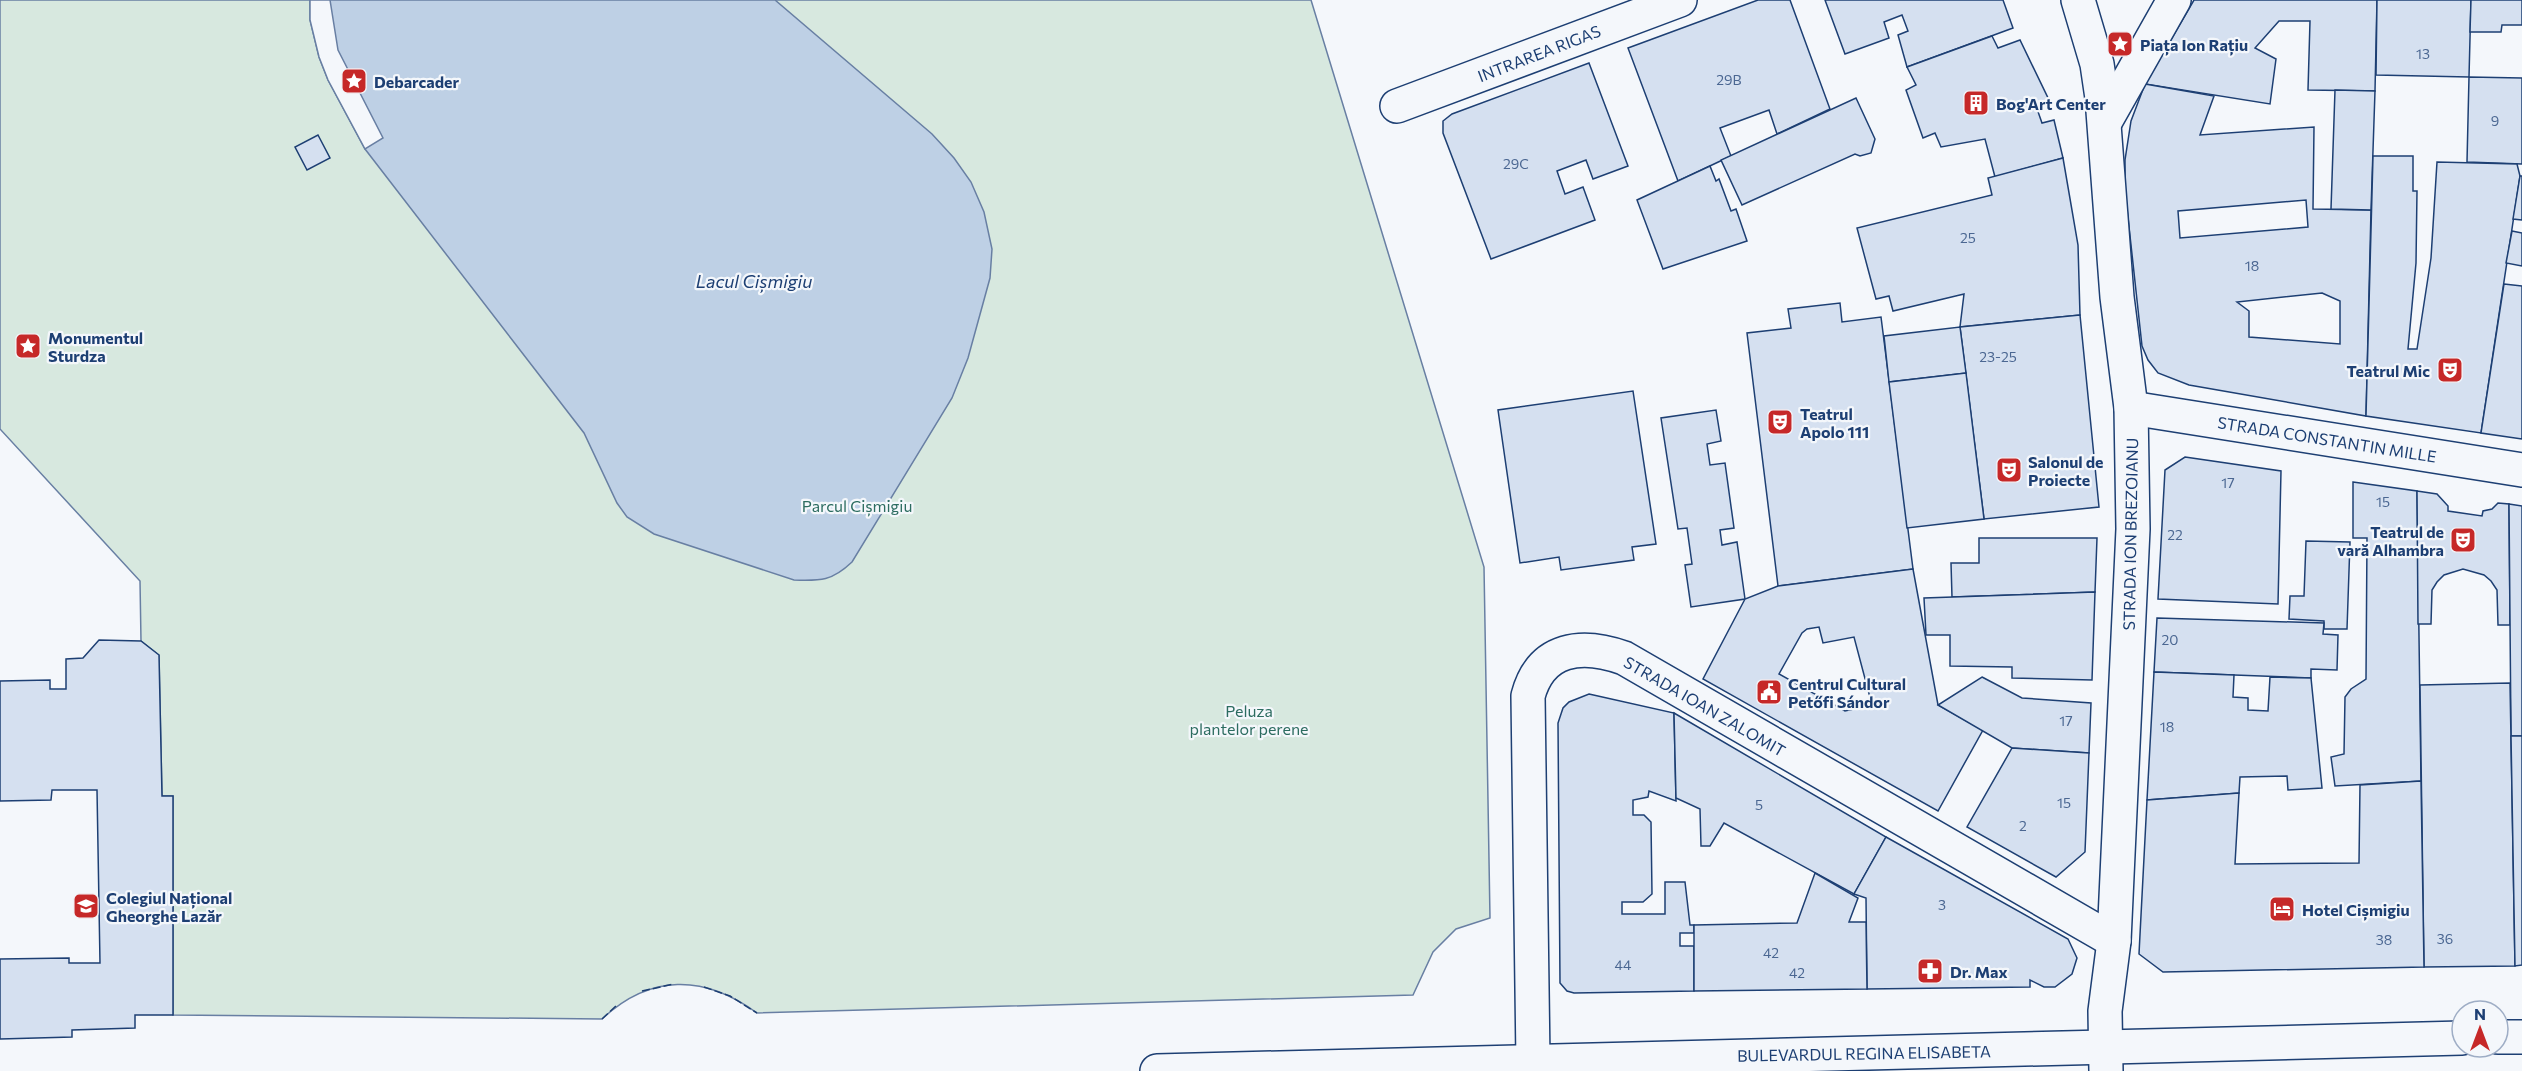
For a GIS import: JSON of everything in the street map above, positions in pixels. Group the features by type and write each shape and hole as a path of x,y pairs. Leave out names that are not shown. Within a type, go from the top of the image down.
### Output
{"street":[{"name":"INTRAREA RIGAS","path":"1397,106 1680,0"},
{"name":"STRADA ION BREZOIANU","path":"2078,0 2097,64 2105,122 2117,297 2131,408 2133,529 2114,941 2105,1011 2106,1059"},
{"path":"2105,122 2174,0"},
{"name":"STRADA CONSTANTIN MILLE","path":"2131,408 2522,470"},
{"name":"STRADA IOAN ZALOMIT","path":"1533,1061 1528,696 1533,678 1544,666 1559,656 1578,649 1602,650 1624,658 2114,941"},
{"name":"BULEVARDUL REGINA ELISABETA","path":"1157,1071 1533,1061 1689,1064 2106,1059 2450,1039"}],"green space":[{"name":"Parcul Cișmigiu","path":"0,0 1311,0 1484,567 1490,918 1456,929 1433,952 1413,995 757,1013 717,991 678,984 658,987 639,994 620,1004 602,1019 173,1015 173,796 162,796 159,655 141,641 140,581 0,429"}],"water":[{"name":"Lacul Cișmigiu","path":"310,0 775,0 932,134 954,158 971,182 984,212 992,249 990,278 968,358 952,398 852,562 838,573 826,578 794,580 654,534 627,517 617,503 584,433 365,149 328,80 319,57 310,20"}],"pier":[{"path":"310,0 330,0 338,50 383,138 365,149 328,80 319,57 310,20"}],"building":[{"path":"1758,0 1790,0 1830,109 1777,134 1769,110 1720,128 1731,156 1678,181 1628,48"},
{"path":"1825,0 2003,0 2013,28 1907,67 1898,35 1908,31 1902,15 1884,22 1889,38 1845,54"},
{"path":"2194,0 2377,0 2375,91 2308,90 2310,21 2279,21 2255,48 2276,59 2270,104 2145,84"},
{"path":"2377,0 2471,0 2469,77 2376,75"},
{"path":"2471,0 2522,0 2522,25 2502,25 2501,32 2470,32"},
{"name":"Bog'Art Center","path":"1992,36 1998,48 2020,40 2049,100 2036,106 2042,123 2054,120 2063,158 1995,177 1985,139 1941,147 1935,133 1923,138 1906,90 1916,85 1907,67"},
{"path":"1589,63 1628,166 1593,179 1586,160 1557,171 1565,194 1583,187 1595,220 1491,259 1443,133 1443,121 1452,114"},
{"path":"2469,77 2522,78 2522,164 2467,162"},
{"path":"2145,84 2214,96 2200,135 2314,127 2313,209 2371,210 2366,416 2189,385 2158,373 2148,360 2142,346 2125,190 2125,160 2131,121","holes":["2306,200 2308,227 2180,238 2178,211","2322,293 2340,301 2340,344 2249,337 2249,311 2237,302"]},
{"path":"2335,90 2375,91 2371,210 2331,209"},
{"path":"1856,98 1875,139 1871,153 1860,156 1855,154 1742,205 1721,160"},
{"path":"318,135 330,158 307,170 295,147"},
{"path":"2373,156 2413,156 2413,191 2417,191 2416,263 2408,349 2417,349 2431,258 2437,162 2517,164 2520,176 2481,433 2366,416"},
{"path":"2063,158 2078,245 2080,315 1960,327 1964,294 1893,311 1889,296 1876,299 1857,228 1992,195 1988,178"},
{"path":"1710,166 1716,181 1719,179 1731,211 1736,209 1747,241 1663,269 1637,200"},
{"path":"2520,176 2522,176 2522,220 2513,219"},
{"path":"2512,231 2522,233 2522,266 2506,263"},
{"path":"2504,284 2522,286 2522,439 2481,433"},
{"path":"1840,303 1842,322 1881,317 1913,569 1778,586 1747,333 1791,328 1788,309"},
{"path":"2080,315 2099,507 1984,519 1960,327"},
{"path":"1960,327 1966,373 1889,382 1884,336"},
{"path":"1966,373 1984,519 1907,528 1889,382"},
{"path":"1633,391 1656,544 1632,547 1634,560 1561,570 1559,557 1520,563 1498,410"},
{"path":"1716,410 1721,441 1707,444 1710,465 1725,463 1734,528 1720,530 1722,545 1737,542 1745,599 1691,607 1685,565 1692,564 1687,528 1678,529 1661,418"},
{"path":"2185,457 2281,471 2278,604 2158,599 2165,470"},
{"path":"2353,482 2417,491 2421,781 2335,786 2331,757 2344,754 2345,697 2351,689 2366,679 2367,538 2353,538"},
{"name":"Teatrul de vară Alhambra","path":"2417,491 2437,494 2448,506 2448,511 2482,516 2483,511 2492,509 2498,503 2509,504 2510,625 2498,625 2497,590 2491,581 2484,575 2463,569 2444,575 2437,582 2432,590 2431,624 2418,624"},
{"path":"2509,504 2522,506 2522,736 2511,736"},
{"path":"1979,538 2097,538 2095,592 1952,597 1951,563 1979,563"},
{"path":"2306,541 2350,542 2347,629 2324,629 2324,621 2289,619 2290,596 2304,596"},
{"name":"Centrul Cultural Petőfi Sándor","path":"1913,569 1938,705 1983,730 1938,811 1703,679 1745,599 1778,586","holes":["1819,627 1823,643 1854,637 1872,705 1845,711 1779,674 1802,633 1807,629"]},
{"path":"2095,592 2092,680 2012,678 2012,667 1950,666 1950,635 1926,635 1924,598"},
{"path":"2157,618 2324,623 2323,634 2338,635 2337,670 2311,669 2311,678 2154,672"},
{"name":"Colegiul Național Gheorghe Lazăr","path":"99,640 141,641 159,655 162,796 173,796 173,1015 135,1015 135,1028 72,1030 72,1037 0,1039 0,959 69,958 69,963 100,963 97,790 52,790 51,800 0,801 0,681 50,680 50,689 66,689 66,659 83,658"},
{"path":"2154,672 2234,675 2233,697 2248,698 2248,710 2268,711 2270,677 2311,678 2322,788 2288,790 2287,776 2240,777 2239,793 2147,800"},
{"path":"1982,677 2022,698 2091,703 2089,753 2012,748 1938,705"},
{"path":"2510,683 2515,966 2424,967 2420,685"},
{"path":"1589,694 1674,713 1676,801 1649,791 1648,797 1633,800 1633,815 1644,815 1651,822 1652,894 1643,902 1622,902 1622,914 1665,914 1665,882 1685,882 1690,925 1694,925 1694,933 1680,933 1680,946 1694,946 1694,991 1574,993 1567,991 1560,983 1558,723 1563,708 1569,702"},
{"path":"1674,713 1886,837 1854,894 1724,823 1710,846 1701,846 1700,809 1676,798"},
{"path":"2511,736 2522,736 2522,965 2515,966"},
{"path":"2012,748 2089,753 2085,852 2056,877 1967,827"},
{"name":"Hotel Cișmigiu","path":"2421,781 2424,967 2163,972 2139,954 2147,800 2239,793 2235,864 2359,863 2360,785"},
{"path":"1886,837 2068,939 2077,958 2072,974 2055,987 2044,987 2030,980 2030,987 1867,989 1866,898 1854,894"},
{"path":"1815,873 1858,898 1849,922 1866,922 1867,989 1694,991 1694,925 1797,923"}],"fence":[{"path":"642,991 674,984"},
{"path":"704,987 730,996 757,1013"},
{"path":"602,1019 617,1005"}],"place":[{"name":"Piața Ion Rațiu","path":"2120,44"},
{"name":"Debarcader","path":"354,81"},
{"name":"Bog'Art Center","path":"1976,103"},
{"name":"Monumentul Sturdza","path":"28,346"},
{"name":"Teatrul Mic","path":"2450,370"},
{"name":"Teatrul Apolo 111","path":"1780,422"},
{"name":"Salonul de Proiecte","path":"2009,470"},
{"name":"Teatrul de vară Alhambra","path":"2463,540"},
{"name":"Centrul Cultural Petőfi Sándor","path":"1769,692"},
{"name":"Colegiul Național Gheorghe Lazăr","path":"86,906"},
{"name":"Hotel Cișmigiu","path":"2282,909"},
{"name":"Dr. Max","path":"1930,971"}],"park label":[{"name":"Peluza plantelor perene","path":"1249,719"}]}
